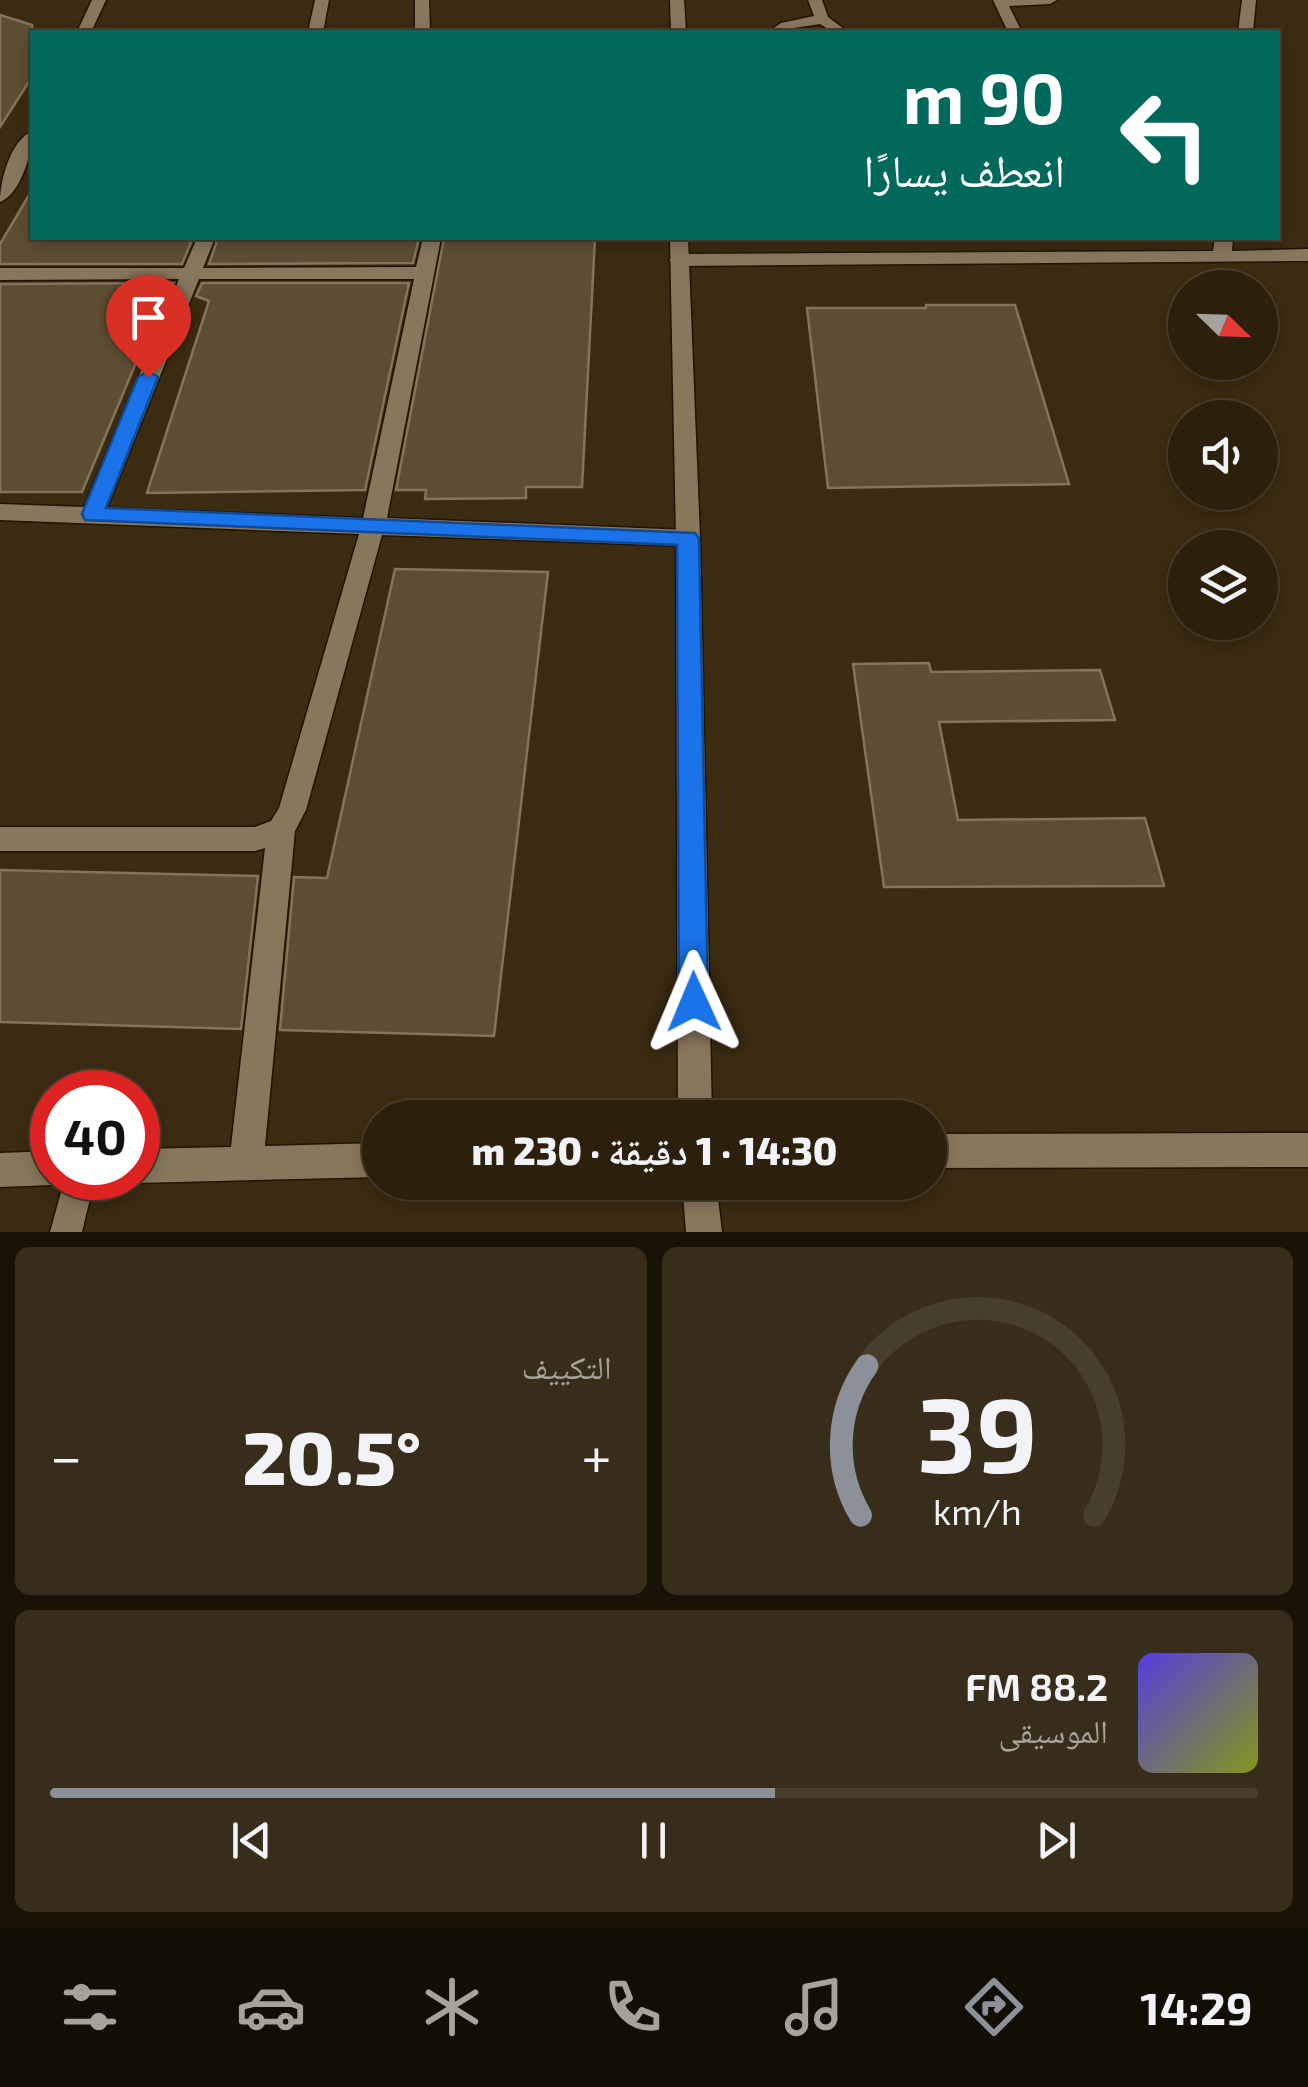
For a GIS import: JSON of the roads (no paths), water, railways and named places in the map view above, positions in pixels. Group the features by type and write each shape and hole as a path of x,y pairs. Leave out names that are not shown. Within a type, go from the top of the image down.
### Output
{"street":[{"path":"85,30 98,0"},
{"path":"316,30 322,0"},
{"path":"422,0 423,30"},
{"path":"677,0 680,30"},
{"path":"1246,30 1250,0"},
{"path":"0,197 30,140"},
{"path":"92,514 205,240"},
{"path":"246,1163 281,830 292,810 374,524 432,240"},
{"path":"695,1100 688,538 679,249 1223,247 1307,256"},
{"path":"0,274 424,273"},
{"path":"0,512 688,538"},
{"path":"0,840 255,839 281,830"},
{"path":"947,1151 1308,1150"},
{"path":"160,1165 362,1160"},
{"path":"0,1170 30,1169"},
{"path":"701,1200 704,1232"}],"lane":[{"path":"815,0 822,19 838,30"},
{"path":"1014,30 1000,1 1050,0"},
{"path":"780,30 802,21 822,19"},
{"path":"66,1232 74,1200"}]}
